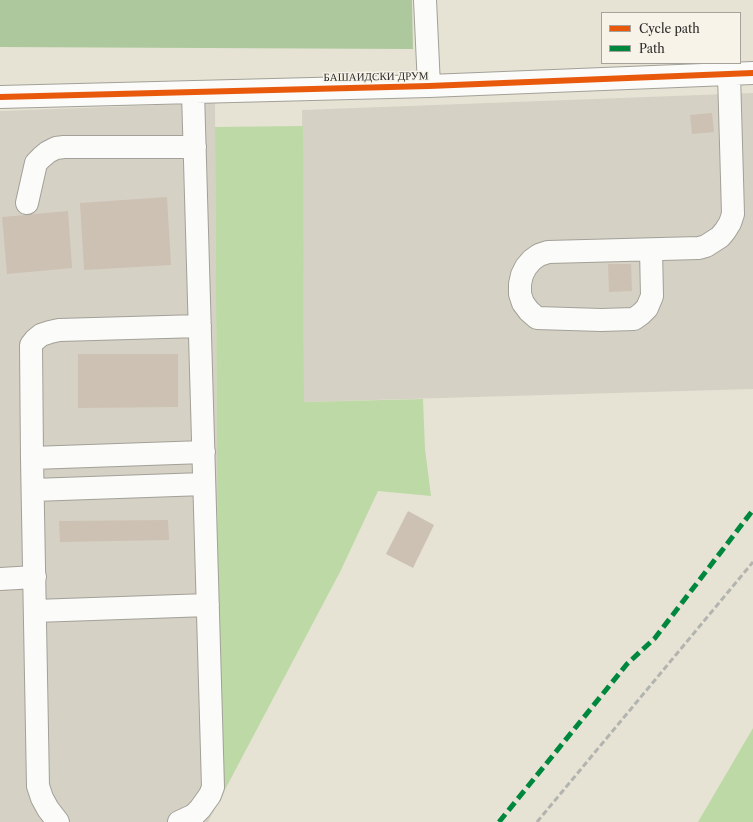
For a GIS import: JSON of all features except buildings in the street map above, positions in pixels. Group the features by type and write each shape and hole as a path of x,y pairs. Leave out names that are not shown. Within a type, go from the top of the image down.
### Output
{"street":[{"path":"425,0 429,86"},
{"name":"БАШАИДСКИ ДРУМ","path":"0,97 429,86 753,73"},
{"path":"652,250 652,296 647,308 634,319 601,320 537,318 523,303 520,294 522,275 526,267 539,255 548,252 699,248 706,246 720,237 730,223 733,214 729,74"},
{"path":"179,822 194,815 200,809 210,795 213,787 193,92"},
{"path":"27,203 36,163 56,148 195,147"},
{"path":"58,822 48,809 38,786 31,345 41,336 59,330 200,326"},
{"path":"32,458 204,452"},
{"path":"33,490 204,484"},
{"path":"0,579 35,577"},
{"path":"35,611 208,605"}],"shaded area":[{"path":"753,93 753,389 304,402 302,110"},
{"path":"215,103 219,801 208,822 0,822 0,111"}],"green space":[{"path":"0,0 412,0 413,49 0,47"},
{"path":"303,126 304,402 423,399 425,449 431,496 378,491 341,570 219,801 215,127"},
{"path":"753,728 753,822 698,822"}],"railway":[{"path":"537,822 753,562"}],"marked path":[{"path":"499,822 627,664 655,638 753,510"}],"cycle path":[{"path":"0,97 429,86 753,73"}]}
